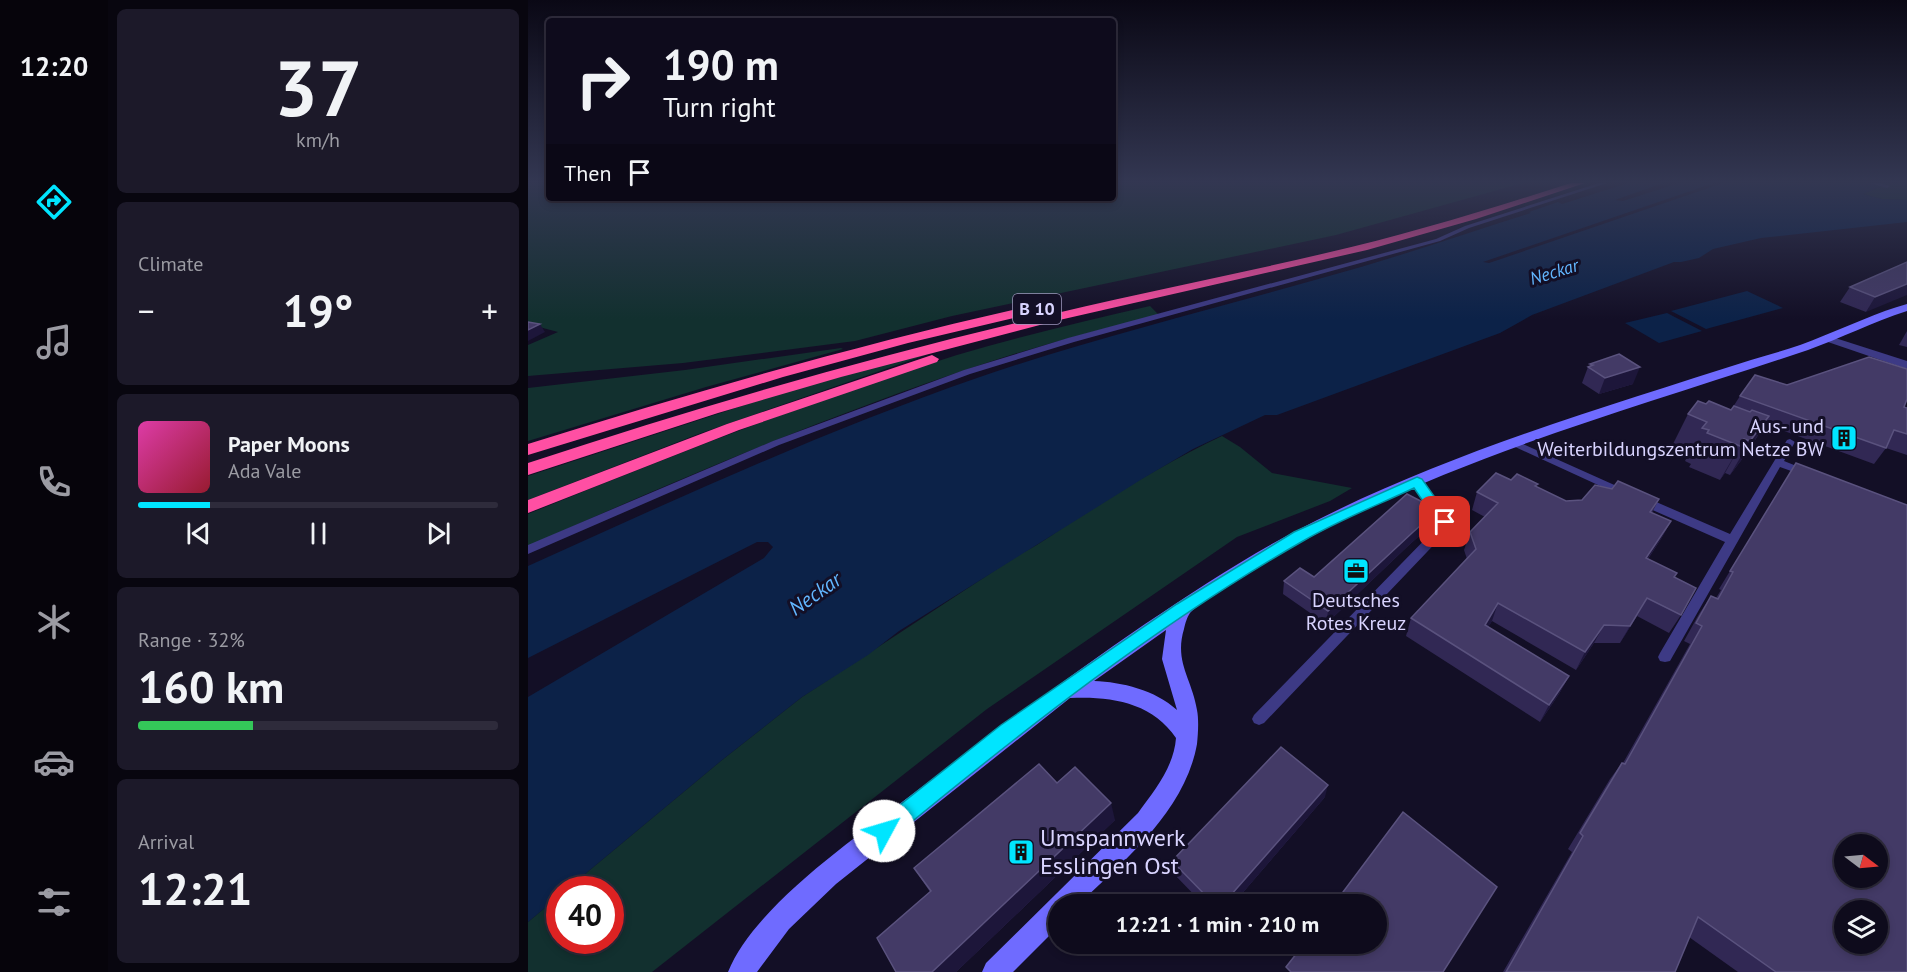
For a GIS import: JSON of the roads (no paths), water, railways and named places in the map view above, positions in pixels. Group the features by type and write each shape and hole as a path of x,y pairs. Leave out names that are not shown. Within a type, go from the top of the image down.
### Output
{"highway":[{"name":"B 10","path":"528,450 695,397 883,344 1333,245 1397,228"},
{"name":"B 10","path":"528,469 680,418 859,365 1396,239 1431,228"},
{"path":"528,507 733,427 882,374 1146,297"}],"street":[{"path":"744,968 775,925 814,888 1008,731 1182,608 1299,536 1417,482 1514,443 1590,416 1829,339 1907,307"},
{"path":"1829,339 1907,365"},
{"path":"1072,894 1128,839 1157,806 1173,784 1182,762 1188,739 1188,715 1184,695 1175,675 1171,651 1174,625 1182,608"},
{"path":"1064,691 1084,688 1110,690 1141,698 1164,709 1180,723 1188,739"},
{"path":"995,972 1048,919"}],"lane":[{"path":"528,550 776,443 967,372 1071,340 1438,240 1466,228"},
{"path":"1665,657 1790,442"},
{"path":"1514,443 1732,540"},
{"path":"1777,462 1821,478"},
{"path":"1259,719 1443,528 1445,522 1442,516 1417,482"}],"water":[{"name":"Neckar","path":"1483,228 1581,228 1483,262 1489,263 1590,228 1849,228 1761,238 1713,249 1699,258 1674,262 1532,315 1500,333 1277,415 1265,415 1193,449 899,631 868,655 802,697 583,876 546,876 546,907 528,922 528,697 764,558 773,547 768,542 757,542 528,658 528,566 807,443 977,378 1105,338 1279,290"},
{"path":"1747,291 1783,308 1706,329 1671,311"},
{"path":"1667,313 1702,331 1659,343 1625,323"}],"place":[{"name":"Aus- und Weiterbildungszentrum Netze BW","path":"1844,438"},
{"name":"Deutsches Rotes Kreuz","path":"1356,571"},
{"name":"Umspannwerk Esslingen Ost","path":"1021,852"}]}
